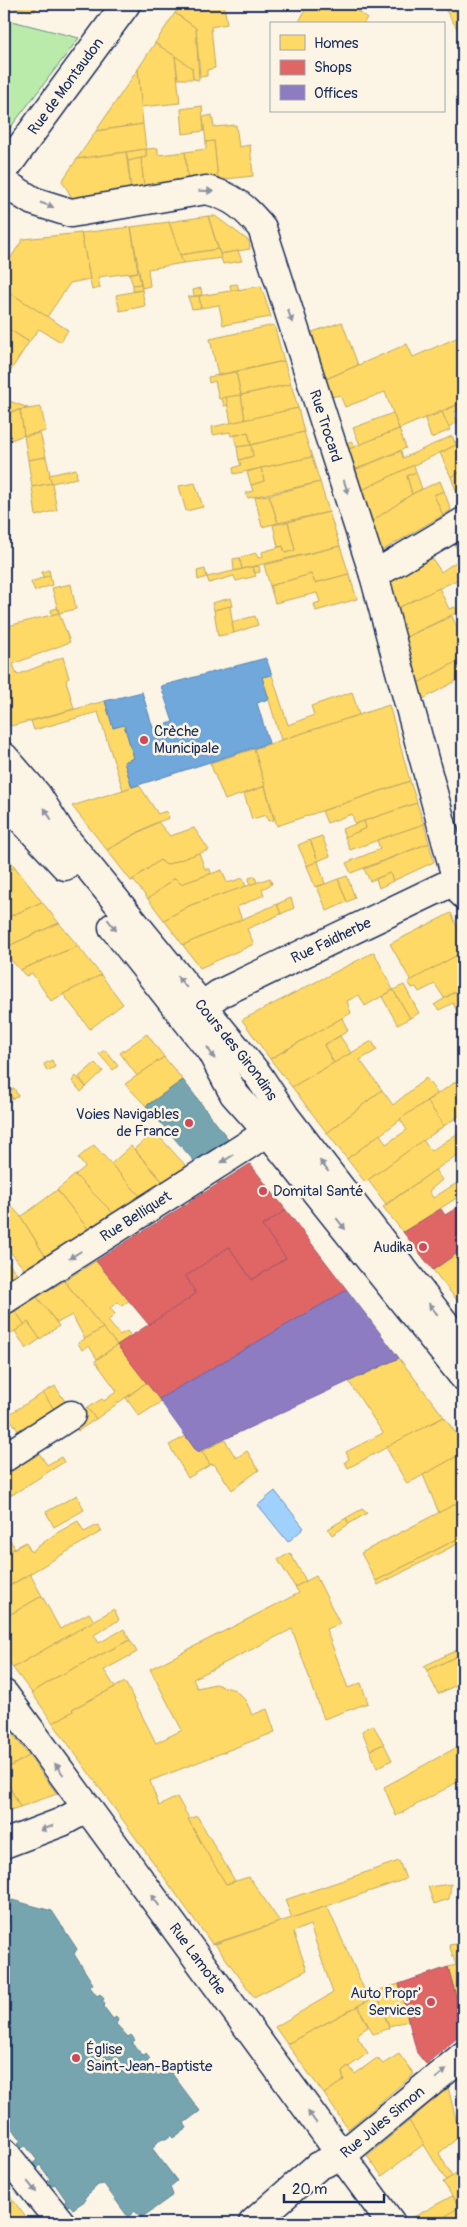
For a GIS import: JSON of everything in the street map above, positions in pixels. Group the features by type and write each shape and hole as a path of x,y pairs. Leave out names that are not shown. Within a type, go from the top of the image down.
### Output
{"street":[{"name":"Rue de Montaudon","path":"4,170 126,4"},
{"name":"Rue Trocard","path":"4,183 33,201 71,213 206,190 222,194 248,211 262,228 374,575 461,884"},
{"path":"374,575 463,522"},
{"name":"Cours des Girondins","path":"4,757 37,795 61,833 258,1075 285,1116 463,1347"},
{"name":"Cours des Girondins","path":"4,793 15,812 52,849 211,1051 234,1094 268,1132 463,1376"},
{"name":"Rue Faidherbe","path":"202,1006 220,994 461,884"},
{"name":"Rue Belliquet","path":"4,1300 268,1132"},
{"path":"4,1458 71,1415"},
{"name":"Rue Lamothe","path":"4,1694 390,2223"},
{"path":"4,1844 62,1822 88,1808"},
{"name":"Rue Jules Simon","path":"253,2223 318,2166 341,2156 463,2056"},
{"path":"4,2152 61,2223"}],"green space":[{"path":"4,19 79,38 4,136"}],"water":[{"path":"275,1491 304,1528 288,1542 258,1505"}],"building: Homes":[{"path":"4,4 36,4 35,11 4,6"},
{"path":"181,4 224,4 227,24 211,27 215,68 207,70 207,76 200,77 196,28 175,13"},
{"path":"295,4 348,4 367,18 364,22 299,22 305,10"},
{"path":"442,4 463,4 463,33 461,35"},
{"path":"175,13 196,28 199,80 193,79 192,68 155,43"},
{"path":"463,33 463,50 456,39"},
{"path":"155,43 175,56 180,103 141,107 138,69"},
{"path":"175,56 192,68 193,79 178,79"},
{"path":"138,69 143,124 96,131"},
{"path":"202,106 204,131 183,134 181,109"},
{"path":"212,115 214,127 236,125 239,147 250,145 253,176 218,180 214,141 206,142 203,117"},
{"path":"143,124 146,149 77,159 96,131"},
{"path":"214,141 218,180 188,183 185,152 206,149 206,142"},
{"path":"158,148 158,155 185,152 188,183 144,189 141,158 146,157 146,149"},
{"path":"146,149 146,157 128,161 126,152"},
{"path":"126,152 131,190 72,198 62,181 77,159"},
{"path":"141,158 144,189 131,190 128,161"},
{"path":"208,216 215,216 249,241 250,249 220,254"},
{"path":"208,216 218,249 180,255 169,222"},
{"path":"169,222 183,263 148,269 150,286 142,288 131,227"},
{"path":"131,227 138,272 98,277 100,288 92,290 81,233"},
{"path":"81,233 90,279 70,283 47,317 4,289 4,268 23,239"},
{"path":"218,249 222,258 183,263 180,255"},
{"path":"238,251 242,261 223,264 220,254"},
{"path":"138,272 141,284 133,285 129,274"},
{"path":"141,284 142,290 133,291 133,285"},
{"path":"237,284 239,290 231,290 230,285"},
{"path":"261,286 271,317 223,325 219,305 201,308 199,296"},
{"path":"201,288 202,295 194,296 193,290"},
{"path":"4,289 68,330 61,342 39,329 29,342 4,326"},
{"path":"142,290 145,306 120,311 116,295"},
{"path":"199,296 201,308 192,309 188,297"},
{"path":"342,322 358,365 326,379 312,332"},
{"path":"274,325 284,361 218,375 210,339"},
{"path":"4,326 29,342 4,381"},
{"path":"463,335 463,402 399,429 385,392 345,407 340,395 331,397 326,379 407,344 413,357"},
{"path":"284,361 291,384 241,395 236,372"},
{"path":"236,372 241,395 219,399 215,381 209,383 208,377"},
{"path":"291,384 298,408 245,420 241,395"},
{"path":"241,395 245,420 231,423 226,397"},
{"path":"226,397 228,405 224,406 222,398"},
{"path":"4,399 28,408 4,413"},
{"path":"459,404 460,410 453,413 458,422 448,427 442,412"},
{"path":"41,407 46,431 24,436 20,410"},
{"path":"298,408 304,432 251,445 248,432 231,436 230,432 213,435 212,427"},
{"path":"20,410 24,435 11,440 6,413"},
{"path":"442,412 450,430 431,438 425,419"},
{"path":"393,413 399,429 360,445 353,428"},
{"path":"399,429 406,448 352,471 346,450"},
{"path":"248,432 251,445 237,447 234,436"},
{"path":"304,432 312,457 234,474 233,468 241,465 239,460 253,456 251,445"},
{"path":"40,433 46,457 28,460 24,436"},
{"path":"452,436 456,445 358,492 352,471 401,451 403,458"},
{"path":"463,438 463,449 459,451 455,442"},
{"path":"351,441 354,447 346,450 344,444"},
{"path":"251,445 253,456 239,460 237,447"},
{"path":"456,445 463,461 463,471 451,477 440,453"},
{"path":"463,449 463,461 459,451"},
{"path":"46,457 52,483 32,487 28,460"},
{"path":"312,457 320,482 248,498 246,493 253,491 251,485 264,481 261,468"},
{"path":"414,465 416,472 407,476 412,494 368,524 358,492"},
{"path":"261,468 264,481 251,485 247,472"},
{"path":"76,469 77,478 52,483 49,475"},
{"path":"463,471 463,503 461,504 451,477"},
{"path":"416,472 422,489 412,494 407,476"},
{"path":"440,481 444,491 434,495 443,515 378,553 368,524 412,494"},
{"path":"320,482 329,512 278,523 269,495"},
{"path":"52,483 57,510 36,516 32,487"},
{"path":"195,483 203,507 186,511 179,486"},
{"path":"444,491 451,510 443,515 434,495"},
{"path":"269,495 278,523 262,527 255,497"},
{"path":"329,512 340,546 242,569 239,558 256,553 258,558 263,557 262,552 283,546 285,553 295,550 288,522"},
{"path":"288,522 295,550 285,553 283,546 278,547 273,525"},
{"path":"463,539 463,557 454,544"},
{"path":"340,546 349,574 315,583 311,574 270,586 264,565"},
{"path":"463,557 463,577 396,609 387,584 432,558 441,572"},
{"path":"239,558 242,569 234,571 233,559"},
{"path":"259,566 260,572 255,573 253,567"},
{"path":"252,567 256,576 236,581 234,576 209,583 207,577"},
{"path":"205,569 207,577 198,580 197,571"},
{"path":"49,570 50,575 43,578 42,572"},
{"path":"311,574 315,583 349,574 357,599 316,611 314,604 320,602 317,593 275,603 270,586"},
{"path":"50,575 52,585 35,591 31,582"},
{"path":"71,584 76,609 59,613 52,588"},
{"path":"439,588 449,609 455,607 458,612 404,638 396,609"},
{"path":"231,598 233,606 214,610 212,603"},
{"path":"230,606 234,633 218,636 214,610"},
{"path":"57,608 59,613 52,615 51,610"},
{"path":"59,613 70,642 13,664 17,675 63,657 69,678 66,680 74,709 11,726 4,718 4,627"},
{"path":"255,616 258,625 234,633 232,622"},
{"path":"452,616 463,641 463,658 418,683 404,638"},
{"path":"463,658 463,677 423,699 418,683"},
{"path":"272,675 288,725 314,715 311,706 352,692 359,715 281,740 262,677"},
{"path":"105,701 113,728 124,725 134,758 124,762 132,787 123,790 98,712 34,730 31,721"},
{"path":"389,705 410,781 277,826 254,749"},
{"path":"254,749 265,786 225,800 210,763"},
{"path":"410,781 417,803 355,824 352,814 327,823 322,811"},
{"path":"139,785 158,814 166,811 169,818 153,824 107,850 72,806"},
{"path":"265,786 274,820 268,821 266,815 252,819 244,794"},
{"path":"417,803 424,824 350,850 345,837 366,828 364,821"},
{"path":"364,821 366,828 345,837 342,829"},
{"path":"158,822 170,836 194,828 209,850 166,865 160,860 131,881 107,850"},
{"path":"424,824 429,843 351,873 346,863 380,849 377,840"},
{"path":"322,836 330,856 318,861 310,840"},
{"path":"310,840 318,861 307,866 298,845"},
{"path":"429,843 434,862 393,881 390,873 370,881 364,869"},
{"path":"4,853 15,867 4,873"},
{"path":"199,853 205,869 210,869 211,874 181,884 175,878 148,899 133,880 131,881 160,860 166,865"},
{"path":"318,861 325,884 315,887 307,866"},
{"path":"15,867 42,902 4,919 4,873"},
{"path":"222,870 227,883 243,878 246,887 191,905 164,920 148,899 175,878 181,884"},
{"path":"390,873 393,881 379,888 376,879"},
{"path":"255,876 257,883 250,885 249,878"},
{"path":"347,876 355,898 347,902 338,879"},
{"path":"270,878 272,884 262,889 264,895 237,907 242,920 183,945 164,920 191,905"},
{"path":"338,879 347,902 327,911 317,887"},
{"path":"291,898 294,908 281,914 277,904"},
{"path":"42,902 59,923 6,947 4,919"},
{"path":"277,904 281,914 247,929 254,944 200,968 183,945"},
{"path":"451,913 463,940 463,952 411,981 390,944"},
{"path":"59,923 78,946 20,970 4,952 4,948"},
{"path":"78,946 101,975 51,1001 32,973 26,976 20,970"},
{"path":"374,952 393,990 365,1006 359,995 347,1001 351,1013 270,1059 242,1020"},
{"path":"463,952 463,987 444,998 435,984 419,992 416,987 412,988 408,982"},
{"path":"101,975 123,1004 90,1029 63,994"},
{"path":"404,985 419,1013 410,1018 393,990"},
{"path":"463,987 463,1025 453,1003 439,1010 434,1005"},
{"path":"393,990 410,1018 398,1025 382,997"},
{"path":"342,1018 348,1031 324,1045 334,1063 292,1087 270,1059"},
{"path":"147,1034 164,1057 137,1076 120,1053"},
{"path":"340,1036 351,1053 334,1063 324,1045"},
{"path":"372,1041 377,1050 360,1060 382,1090 327,1133 292,1087"},
{"path":"105,1050 118,1066 113,1070 99,1054"},
{"path":"164,1057 183,1080 146,1106 125,1084"},
{"path":"52,1060 55,1067 47,1071 44,1064"},
{"path":"95,1063 103,1071 86,1087 79,1077"},
{"path":"76,1076 86,1087 81,1092 72,1081"},
{"path":"463,1077 463,1113 444,1126 427,1101"},
{"path":"426,1078 437,1093 347,1159 327,1133 382,1090 393,1105"},
{"path":"14,1088 18,1096 13,1099 8,1092"},
{"path":"8,1092 13,1099 6,1102 4,1094"},
{"path":"427,1101 444,1126 365,1182 347,1159 380,1134 386,1144 407,1130 400,1119"},
{"path":"463,1130 463,1151 386,1204 368,1180 423,1140 431,1151"},
{"path":"155,1132 187,1167 163,1182 134,1149"},
{"path":"94,1145 140,1196 113,1213 75,1175 85,1167 78,1158"},
{"path":"131,1146 163,1182 140,1196 111,1164"},
{"path":"435,1170 442,1180 429,1191 433,1198 463,1179 463,1194 403,1232 383,1207"},
{"path":"75,1175 113,1213 88,1229 57,1190"},
{"path":"57,1190 88,1229 45,1256 21,1217"},
{"path":"4,1197 21,1217 45,1256 24,1269 4,1244"},
{"path":"463,1249 463,1302 460,1304 433,1270"},
{"path":"4,1259 17,1273 4,1282"},
{"path":"96,1261 130,1300 122,1306 118,1302 110,1308 115,1314 108,1321 120,1335 127,1331 131,1336 117,1345 64,1281"},
{"path":"64,1281 103,1328 85,1339 72,1315 57,1323 37,1297"},
{"path":"37,1297 59,1326 40,1339 28,1322 25,1325 15,1311"},
{"path":"15,1311 25,1325 4,1338 4,1318"},
{"path":"28,1322 40,1339 26,1349 15,1331"},
{"path":"103,1328 117,1345 97,1359 89,1346 82,1350 78,1343"},
{"path":"117,1345 147,1382 96,1419 87,1408 102,1399 104,1401 117,1391 95,1361"},
{"path":"399,1358 444,1417 348,1468 345,1462 349,1459 346,1452 383,1433 349,1382"},
{"path":"147,1382 161,1402 139,1416 126,1398"},
{"path":"55,1386 70,1409 60,1418 43,1393"},
{"path":"43,1393 60,1418 24,1440 8,1415"},
{"path":"87,1408 96,1419 78,1431 71,1419"},
{"path":"444,1417 463,1443 463,1453 407,1484 386,1447"},
{"path":"186,1436 197,1452 202,1451 210,1465 188,1478 169,1445"},
{"path":"225,1440 236,1458 247,1451 259,1470 232,1490 214,1464 210,1465 202,1451"},
{"path":"33,1444 47,1465 61,1457 64,1462 12,1495 4,1482 4,1463"},
{"path":"463,1453 463,1500 439,1513 423,1475"},
{"path":"4,1482 12,1495 4,1500"},
{"path":"77,1495 84,1510 54,1527 46,1512"},
{"path":"463,1500 463,1536 376,1581 361,1553"},
{"path":"362,1509 367,1513 349,1524 346,1518"},
{"path":"346,1518 349,1524 332,1535 328,1529"},
{"path":"78,1521 84,1532 98,1525 102,1531 4,1589 4,1554 26,1542 31,1552 55,1534"},
{"path":"4,1530 15,1548 4,1554"},
{"path":"463,1536 463,1541 378,1585 376,1581"},
{"path":"290,1553 306,1581 295,1587 278,1560"},
{"path":"30,1574 42,1596 4,1618 4,1589"},
{"path":"316,1576 340,1624 326,1629 348,1688 361,1683 368,1703 324,1719 292,1629 193,1679 197,1688 215,1684 235,1690 246,1701 252,1715 267,1709 275,1732 150,1781 159,1806 177,1797 226,1884 249,1877 280,1922 212,1944 53,1723 73,1711 72,1709 125,1682 156,1743 182,1730 150,1669 299,1593 295,1587"},
{"path":"42,1596 60,1629 89,1613 94,1621 13,1668 4,1655 4,1618"},
{"path":"114,1609 119,1620 94,1635 99,1643 124,1629 130,1640 55,1678 32,1693 13,1668"},
{"path":"130,1640 137,1652 104,1670 115,1687 72,1709 73,1711 53,1723 32,1693 55,1678"},
{"path":"463,1647 463,1653 427,1671 424,1666"},
{"path":"463,1653 463,1682 438,1694 427,1671"},
{"path":"4,1721 12,1733 4,1738"},
{"path":"373,1725 384,1744 370,1750 362,1731"},
{"path":"12,1733 29,1756 4,1770 4,1738"},
{"path":"384,1744 392,1760 377,1768 370,1750"},
{"path":"463,1744 463,1779 396,1816 384,1787"},
{"path":"29,1756 57,1794 20,1807 4,1776 4,1770"},
{"path":"4,1776 20,1807 4,1812"},
{"path":"197,1816 235,1881 226,1884 204,1848 188,1819"},
{"path":"460,1851 463,1851 463,1880"},
{"path":"399,1861 406,1879 292,1918 285,1900"},
{"path":"451,1884 449,1899 434,1904 428,1887"},
{"path":"327,1906 369,2000 287,2044 275,2027 333,1993 310,1925 293,1932 307,1970 254,1997 215,1944"},
{"path":"463,1943 463,2022 448,1967 456,1965 449,1945"},
{"path":"399,1984 408,2021 389,2026 376,1991"},
{"path":"376,1991 389,2028 373,2034 358,2006 369,2000 367,1997"},
{"path":"358,2006 368,2027 359,2033 358,2038 368,2053 342,2072 344,2080 324,2094 287,2044"},
{"path":"399,2054 414,2074 348,2129 324,2094 344,2080 342,2072 349,2066 355,2074 377,2058 383,2064"},
{"path":"448,2087 460,2136 439,2153 452,2177 446,2180 409,2121"},
{"path":"463,2117 463,2153 456,2119"},
{"path":"409,2121 424,2144 382,2176 367,2156"},
{"path":"463,2170 463,2223 433,2223 459,2207 443,2182"},
{"path":"4,2188 30,2223 4,2223"},
{"path":"452,2196 459,2207 443,2218 433,2223 416,2223 412,2218"}],"building: Shops":[{"path":"250,1164 286,1210 262,1226 286,1258 252,1280 229,1247 186,1276 196,1294 149,1325 96,1261"},
{"path":"458,1207 463,1214 463,1249 433,1270 403,1232 441,1209 445,1215"},
{"path":"286,1210 347,1290 159,1399 117,1345 196,1294 186,1276 229,1247 252,1280 286,1258 262,1226"},
{"name":"Auto Propr' Services","path":"448,1967 463,2022 463,2033 426,2064 417,2053 399,1984"}],"building: Offices":[{"path":"347,1290 399,1358 197,1452 159,1399"}],"building: Schools":[{"path":"266,658 272,675 262,677 269,699 257,703 269,743 132,787 124,762 134,758 124,725 113,728 105,701 142,692 153,728 173,722 161,686"}],"building: Public":[{"name":"Voies Navigables de France","path":"183,1080 229,1140 195,1162 146,1106"},
{"name":"Église Saint-Jean-Baptiste","path":"12,1900 52,1911 77,1949 74,1954 93,1984 90,1987 97,1996 100,1994 104,1999 102,2002 105,2004 104,2007 113,2019 116,2017 118,2020 116,2024 128,2037 131,2035 135,2040 132,2043 143,2056 146,2054 150,2059 147,2062 158,2076 170,2071 200,2111 184,2123 187,2128 173,2138 171,2135 166,2139 161,2139 152,2148 177,2181 170,2187 173,2195 141,2218 135,2211 128,2217 104,2184 98,2185 85,2197 86,2200 73,2209 70,2205 63,2207 66,2200 55,2184 49,2187 47,2182 50,2179 40,2165 36,2168 32,2164 37,2160 26,2146 21,2148 18,2143 21,2140 11,2126 7,2129 4,2125 7,2121 4,2117 4,1929 8,1933 11,1928 6,1917"}],"place":[{"name":"Crèche Municipale","path":"144,740"},
{"name":"Voies Navigables de France","path":"189,1123"},
{"name":"Domital Santé","path":"263,1191"},
{"name":"Audika","path":"423,1247"},
{"name":"Auto Propr' Services","path":"431,2002"},
{"name":"Église Saint-Jean-Baptiste","path":"76,2058"}]}
